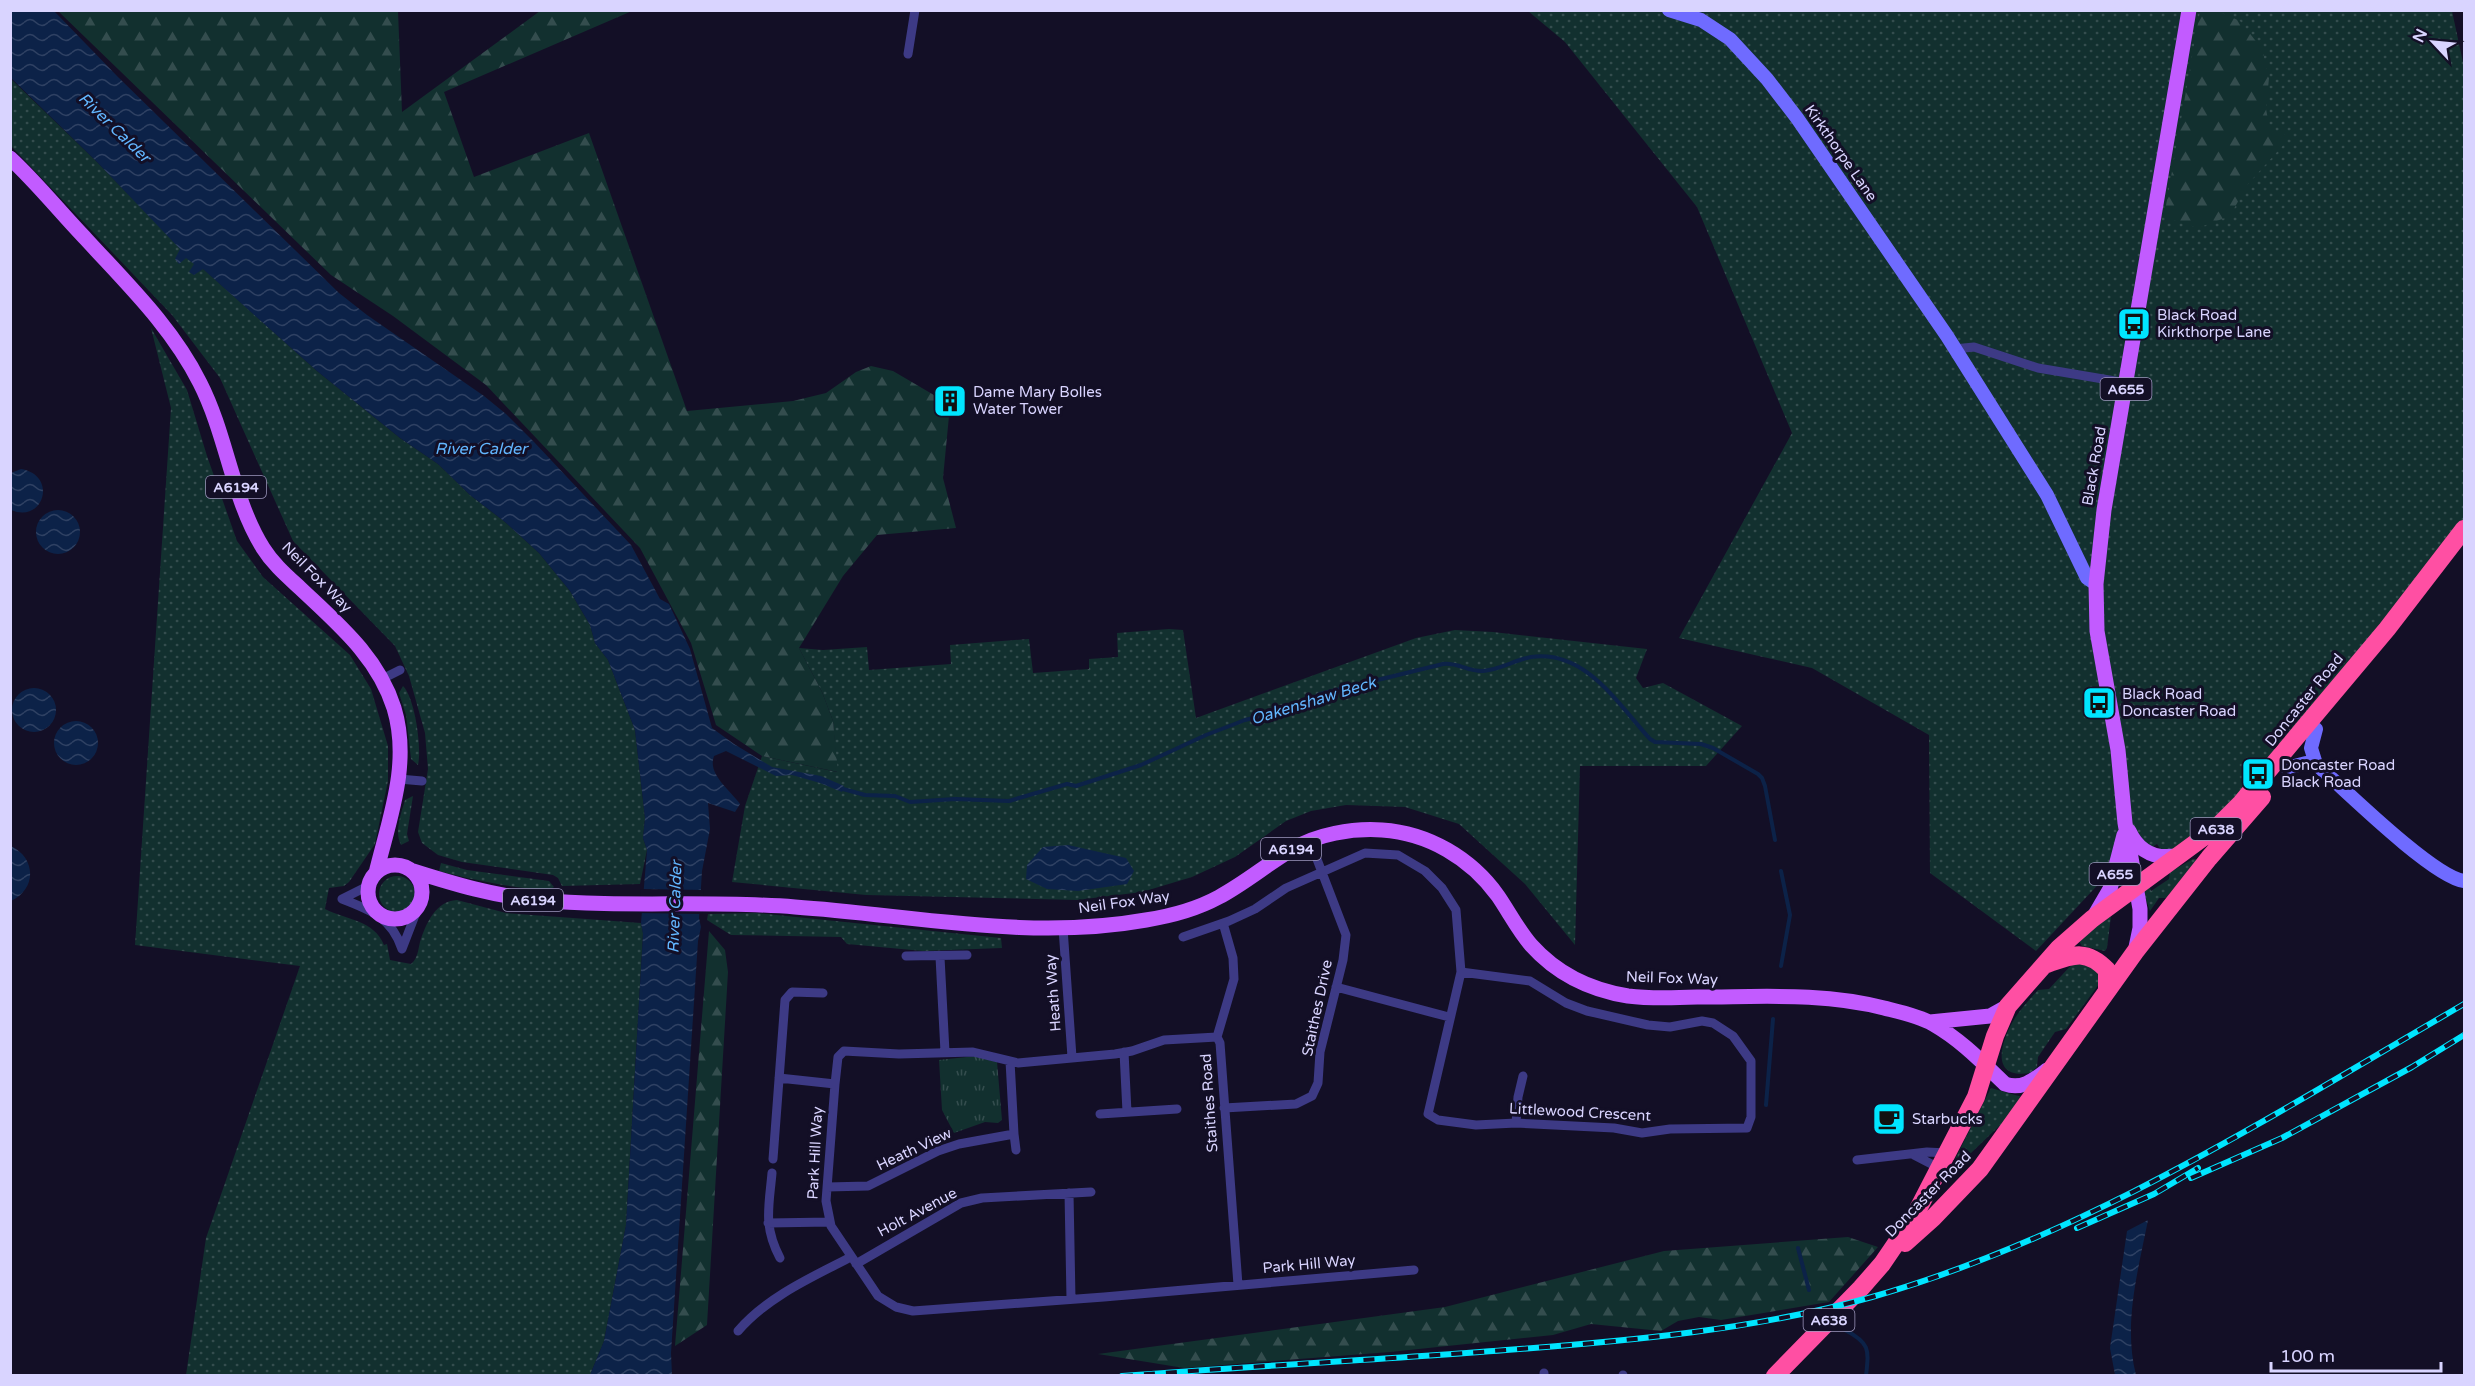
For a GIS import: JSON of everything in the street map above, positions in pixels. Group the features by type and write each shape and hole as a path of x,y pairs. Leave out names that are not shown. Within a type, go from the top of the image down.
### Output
{"highway":[{"name":"Doncaster Road","path":"1775,1376 1881,1264 1968,1183 2135,952 2464,530"},
{"name":"Doncaster Road","path":"1881,1264 1914,1217 1945,1161 1976,1097 2008,1006 2059,948 2092,919 2216,828 2284,762 2309,756 2316,729 2387,629"},
{"path":"2045,964 2079,954 2090,957 2107,970 2107,990"},
{"path":"1945,1161 1956,1176 1965,1172 2004,1136"}],"main road":[{"name":"Black Road","path":"2135,952 2140,928 2140,909 2126,823 2118,750 2097,631 2096,584 2104,510 2189,10"},
{"name":"Neil Fox Way","path":"10,158 138,296 175,341 201,384 217,421 247,519 264,550 279,568 351,637 372,661 382,679 399,728 401,755 399,779 386,835 372,879"},
{"name":"Black Road","path":"2126,823 2132,839 2143,850 2158,858 2182,855"},
{"name":"Black Road","path":"2092,919 2110,889 2126,823"},
{"name":"Neil Fox Way","path":"406,868 454,885 539,900 746,904 994,926 1063,928 1111,925 1176,914 1214,900 1294,848 1310,841 1346,833 1377,830 1400,832 1434,842 1479,874 1497,894 1521,933 1534,949 1559,970 1580,983 1606,992 1663,998 1833,998 1862,1002 1930,1022 1966,1046 2005,1084 2013,1087 2021,1087 2054,1065"},
{"path":"386,835 406,868 422,888 419,903"},
{"path":"406,868 386,866 372,879 370,903 381,916 398,919 406,917 419,903 440,888 454,885"},
{"name":"Neil Fox Way","path":"1930,1022 1990,1016 2008,1006"}],"street":[{"path":"908,54 915,10"},
{"name":"Kirkthorpe Lane","path":"1669,10 1713,26 1730,39 1767,79 1797,118 1954,349 2047,495 2087,578 2096,584"},
{"path":"1954,349 1974,347 2038,368 2127,383"},
{"path":"382,679 400,670"},
{"path":"2309,756 2417,854 2438,870 2464,881"},
{"path":"399,779 422,781"},
{"name":"Staithes Drive","path":"1224,1108 1296,1104 1312,1096 1318,1083 1320,1052 1346,935 1310,841"},
{"name":"Littlewood Crescent","path":"1182,937 1255,909 1286,888 1322,870 1370,852 1398,855 1425,872 1442,888 1456,910 1461,972 1428,1114 1438,1120 1476,1125 1516,1123 1614,1128 1642,1133 1670,1129 1747,1128 1751,1117 1750,1060 1733,1036 1713,1023 1702,1021 1670,1027 1648,1025 1587,1011 1566,1003 1530,981 1461,972"},
{"path":"342,899 372,879"},
{"path":"331,897 342,899 381,916 397,935 401,954 419,903"},
{"name":"Staithes Road","path":"1223,923 1233,958 1234,979 1217,1037 1220,1043 1238,1285"},
{"name":"Heath Way","path":"1063,928 1072,1057"},
{"path":"906,956 967,955"},
{"path":"940,957 945,1052"},
{"path":"1335,987 1449,1017"},
{"path":"773,1159 785,1000 792,992 823,993"},
{"name":"Park Hill Way","path":"1217,1037 1164,1040 1124,1052 1017,1063 973,1052 899,1054 849,1050 838,1057 835,1084 826,1201 830,1222 878,1296 896,1307 913,1311 1414,1269"},
{"path":"1124,1052 1127,1112"},
{"path":"1010,1061 1016,1150"},
{"path":"1516,1123 1518,1097 1523,1076"},
{"path":"779,1078 835,1084"},
{"path":"1100,1114 1177,1109"},
{"name":"Heath View","path":"827,1187 868,1185 959,1143 1014,1134"},
{"path":"1857,1161 1927,1152 1945,1161"},
{"path":"1914,1155 1945,1161"},
{"path":"772,1173 768,1222 770,1241 780,1258"},
{"name":"Holt Avenue","path":"738,1331 756,1312 782,1295 854,1261 961,1203 982,1198 1091,1192"},
{"path":"1069,1193 1071,1299"},
{"path":"768,1222 830,1222"}],"green space":[{"path":"58,11 398,11 402,112 540,11 632,11 444,92 474,177 589,133 687,411 793,401 826,393 856,372 871,366 893,371 939,398 949,416 943,478 956,528 877,535 843,576 799,648 822,692 833,721 838,772 762,756 716,725 691,643 640,548 486,385 393,316 331,275"},
{"path":"1528,11 2452,11 2464,67 2464,530 2387,629 2182,855 2161,850 2157,844 2107,875 2036,951 1930,873 1929,735 1812,668 1679,638 1792,433 1697,207 1565,42"},
{"path":"2200,11 2217,11 2240,21 2262,49 2269,78 2266,109 2270,130 2284,132 2287,141 2247,185 2230,216 2198,228 2164,217"},
{"path":"10,78 97,162 181,249 317,371 400,438 438,464 470,495 505,522 539,553 570,591 590,625 595,643 608,660 635,730 645,818 643,838 647,850 640,884 562,886 558,878 553,875 462,862 438,855 422,843 418,832 428,769 425,733 409,676 395,646 293,541 220,378 172,315 11,146"},
{"path":"151,328 187,390 237,541 263,577 350,655 371,689 388,746 388,781 375,844 349,882 344,886 329,888 325,909 374,930 384,945 387,944 390,960 411,964 433,914 443,904 450,901 457,900 506,913 641,923 643,933 626,1225 604,1341 590,1375 186,1375 206,1238 300,966 135,945 171,408"},
{"path":"1183,630 1196,718 1416,638 1455,630 1647,649 1636,678 1643,688 1663,683 1742,726 1706,766 1580,766 1575,945 1525,884 1459,824 1405,807 1346,805 1311,811 1286,821 1235,857 1192,877 1142,892 1077,900 866,895 732,882 745,806 762,756 837,772 833,721 822,692 799,648 823,650 867,647 869,670 951,664 950,645 1029,639 1033,673 1089,669 1089,659 1118,657 1117,633"},
{"path":"403,686 414,712 419,747 418,765 411,759 406,715 399,693"},
{"path":"413,796 407,834 409,841 401,845 398,834 400,817 405,800"},
{"path":"2193,859 2196,861 2166,898 2159,898 2150,911 2142,888 2149,885 2151,891 2169,879 2170,872"},
{"path":"441,863 467,870 549,881 554,887 534,889 480,881 439,871"},
{"path":"397,876 410,881 415,894 410,907 397,912 384,907 379,894 384,881"},
{"path":"756,913 1001,938 1002,948 923,951 847,944 841,937 731,935 707,920 708,914"},
{"path":"2111,916 2105,951 2082,946 2080,938"},
{"path":"709,931 725,950 728,972 707,1325 675,1346"},
{"path":"2075,961 2096,964 2102,980 2066,1029 2055,1032 2038,1057 2037,1067 2030,1073 2018,1074 2009,1071 2004,1066 2002,1051 2007,1032 2015,1018 2038,990 2049,989"},
{"path":"976,1056 997,1062 1002,1120 998,1123 985,1122 954,1133 942,1110 939,1060"},
{"path":"1991,1088 2022,1097 2020,1106 1970,1154 1972,1158 1957,1171 1951,1167"},
{"path":"1848,1237 1878,1247 1829,1302 1721,1320 1699,1317 1678,1321 1661,1331 1591,1324 1553,1335 1390,1352 1184,1368 1098,1354 1445,1307 1664,1251"}],"water":[{"name":"River Calder","path":"10,11 54,11 118,77 339,293 484,396 534,442 631,545 660,599 669,604 690,649 712,728 772,767 821,776 844,786 842,792 792,775 776,776 726,751 714,756 713,763 717,775 740,804 735,812 708,803 710,829 702,871 699,918 701,927 698,941 671,1353 672,1375 590,1375 604,1341 626,1225 643,934 641,923 647,850 643,838 645,818 635,730 608,660 595,643 590,625 570,591 539,553 505,522 470,495 438,464 400,438 317,371 203,269 194,275 189,272 194,264 186,258 179,264 175,259 180,249 97,162 11,78"},
{"path":"21,469 33,473 40,480 43,488 38,505 22,513 11,510 11,473"},
{"path":"58,510 73,517 80,532 73,547 58,554 43,547 36,532 43,517"},
{"path":"34,688 49,695 56,710 49,725 34,732 19,725 12,710 19,695"},
{"path":"76,721 91,728 98,743 91,758 76,765 61,758 54,743 61,728"},
{"path":"1068,845 1126,858 1134,871 1127,884 1078,891 1047,889 1026,879 1027,865 1043,847"},
{"path":"11,846 25,858 30,874 25,889 11,901"},
{"path":"2148,1220 2136,1278 2131,1317 2132,1356 2136,1375 2115,1375 2110,1348 2127,1231"}],"pier":[{"path":"641,889 704,890 702,914 638,913"}],"waterway":[{"name":"Oakenshaw Beck","path":"843,789 865,795 895,796 910,802 955,799 1009,801 1067,784 1076,786 1141,765 1245,720 1299,707 1320,694 1443,664 1483,671 1531,657 1550,657 1584,670 1599,682 1655,742 1701,744 1713,748 1758,774 1765,786 1775,840"},
{"name":"Oakenshaw Beck","path":"1781,871 1790,915 1781,966"},
{"name":"Oakenshaw Beck","path":"1766,1105 1773,1019"},
{"name":"Oakenshaw Beck","path":"1798,1248 1809,1290"},
{"name":"Oakenshaw Beck","path":"1845,1330 1859,1339 1866,1348 1868,1359 1866,1376"}],"railway":[{"path":"1122,1376 1458,1354 1644,1338 1782,1318 1872,1297 1951,1271 2028,1241 2103,1206 2250,1129 2464,1004"},
{"path":"2191,1178 2282,1138 2412,1067 2464,1035"},
{"path":"2077,1228 2154,1194 2198,1168"}],"place":[{"name":"Black Road Kirkthorpe Lane","path":"2134,324"},
{"name":"Dame Mary Bolles Water Tower","path":"950,401"},
{"name":"Black Road Doncaster Road","path":"2099,703"},
{"name":"Doncaster Road Black Road","path":"2258,774"},
{"name":"Starbucks","path":"1889,1119"}]}
